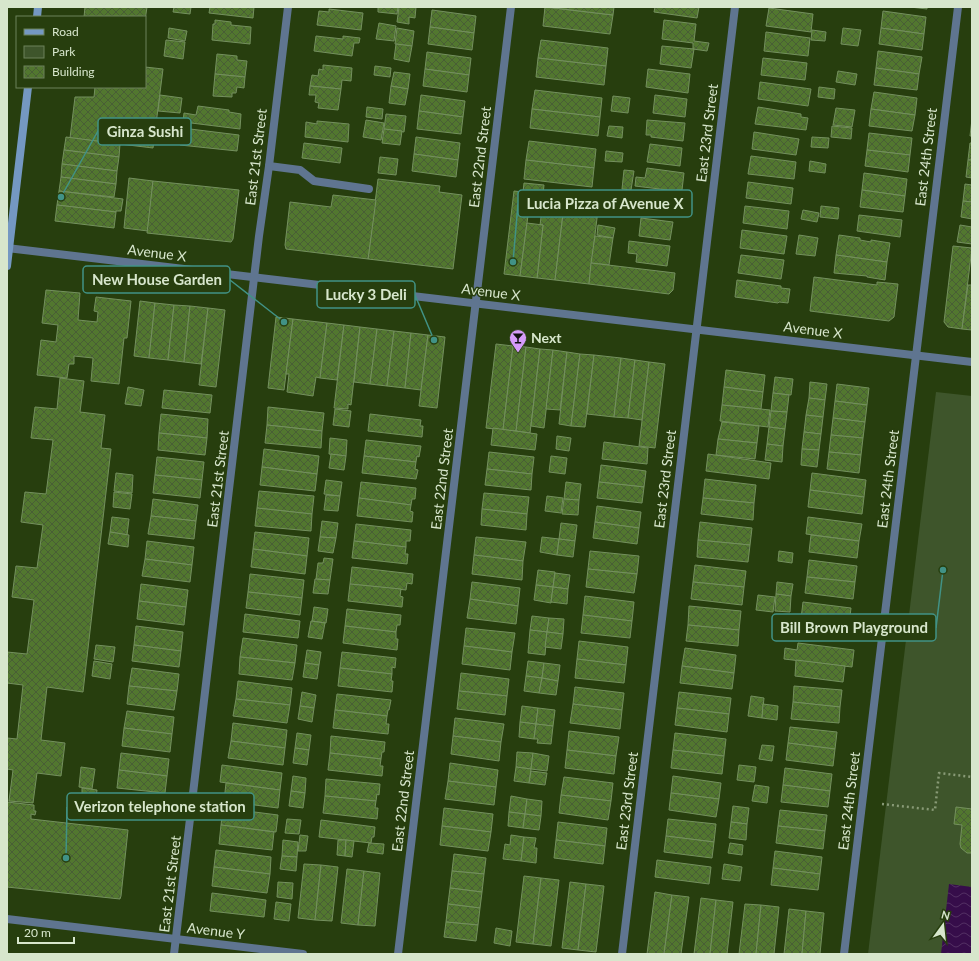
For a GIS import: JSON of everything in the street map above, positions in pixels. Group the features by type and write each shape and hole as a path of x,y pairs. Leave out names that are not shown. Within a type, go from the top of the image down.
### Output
{"main road":[{"path":"7,266 28,88"}],"street":[{"name":"East 21st Street","path":"174,954 254,277 288,7"},
{"name":"East 22nd Street","path":"398,954 511,7"},
{"name":"East 23rd Street","path":"622,954 735,7"},
{"name":"East 24th Street","path":"844,954 958,7"},
{"path":"269,166 300,170 314,181 369,189"},
{"name":"Avenue X","path":"8,248 972,362"},
{"name":"Avenue Y","path":"7,919 303,954"}],"path":[{"path":"882,804 935,810 939,773 972,777"}],"green space":[{"path":"936,392 972,396 972,954 868,954"}],"water":[{"path":"949,884 972,887 972,954 941,954"}],"building":[{"path":"85,7 147,7 146,16 84,16"},
{"path":"174,7 191,7 190,14 173,12"},
{"path":"210,7 254,7 253,18 209,13"},
{"path":"378,7 398,7 397,14 378,12"},
{"path":"399,7 416,7 415,18 409,17 409,24 397,22"},
{"path":"545,7 613,15 610,34 543,26"},
{"path":"546,7 614,7 613,15"},
{"path":"655,7 699,7 697,18 654,12"},
{"path":"910,7 927,7 927,9"},
{"path":"769,8 813,14 811,32 766,26"},
{"path":"329,9 363,13 361,30 317,25 319,11 329,12"},
{"path":"432,10 476,16 474,33 430,27"},
{"path":"883,11 926,17 924,34 881,28"},
{"path":"215,20 231,22 231,25 251,27 250,44 212,40 213,24 215,24"},
{"path":"664,20 696,24 694,41 709,43 707,51 693,49 693,43 662,39"},
{"path":"379,23 396,26 394,41 376,39"},
{"path":"430,27 474,33 472,50 428,44"},
{"path":"169,28 187,31 185,41 168,38"},
{"path":"397,28 414,31 412,46 395,44"},
{"path":"843,28 861,30 858,46 841,44"},
{"path":"881,28 924,34 922,50 879,44"},
{"path":"812,30 826,32 825,41 811,40"},
{"path":"766,32 810,38 808,56 764,51"},
{"path":"316,36 343,39 343,36 360,38 359,43 354,43 352,56 314,51"},
{"path":"166,40 185,42 183,59 164,56"},
{"path":"541,40 608,48 606,66 538,58"},
{"path":"396,44 412,46 409,62 394,59"},
{"path":"662,46 694,49 691,68 660,64"},
{"path":"878,51 922,57 919,74 876,68"},
{"path":"427,52 471,58 469,75 425,69"},
{"path":"217,54 237,56 237,60 247,61 245,77 215,74"},
{"path":"538,58 606,66 604,85 536,77"},
{"path":"763,58 807,63 805,80 761,75"},
{"path":"323,65 352,68 351,81 342,80 341,89 310,86 312,75 318,76 319,69 323,70"},
{"path":"375,66 391,68 390,77 374,75"},
{"path":"146,67 163,69 153,148 70,138 75,97 94,97 95,88 146,88"},
{"path":"876,68 919,74 917,90 874,85"},
{"path":"425,69 469,75 467,92 423,86"},
{"path":"648,69 690,74 688,93 646,87"},
{"path":"838,71 857,74 855,85 836,82"},
{"path":"394,72 410,74 408,89 391,86"},
{"path":"215,74 245,77 244,88 237,87 236,93 232,93 232,97 213,96"},
{"path":"760,82 811,89 808,106 758,99"},
{"path":"310,86 341,89 338,110 318,108 319,103 315,102 316,95 309,95"},
{"path":"391,86 408,89 405,105 389,103"},
{"path":"819,87 835,89 834,99 818,97"},
{"path":"535,90 602,98 600,117 532,109"},
{"path":"874,92 917,98 915,115 871,109"},
{"path":"160,95 182,98 180,113 158,111"},
{"path":"421,95 465,101 463,117 419,111"},
{"path":"655,95 687,99 685,117 653,113"},
{"path":"613,96 630,98 628,113 611,111"},
{"path":"198,106 229,110 229,112 241,114 240,129 183,122 184,113 196,115"},
{"path":"367,107 383,109 382,119 366,117"},
{"path":"758,107 801,114 801,117 808,118 806,130 755,124"},
{"path":"836,108 855,110 852,127 833,125"},
{"path":"532,109 600,117 598,136 530,128"},
{"path":"871,109 915,115 912,131 869,126"},
{"path":"419,111 463,117 461,134 417,129"},
{"path":"386,114 406,116 404,132 384,129"},
{"path":"972,119 972,136 970,136"},
{"path":"366,120 384,123 381,140 363,137"},
{"path":"647,120 685,123 683,141 646,135"},
{"path":"317,121 349,124 348,142 305,137 306,122 317,124"},
{"path":"609,126 623,127 622,138 607,136"},
{"path":"832,126 852,128 851,139 831,137"},
{"path":"182,128 239,135 237,151 180,145"},
{"path":"384,129 402,131 400,145 382,143"},
{"path":"754,132 799,139 796,155 752,149"},
{"path":"869,133 912,138 910,155 867,150"},
{"path":"66,137 120,144 119,157 64,150"},
{"path":"416,137 460,143 458,160 414,154"},
{"path":"812,137 829,138 828,148 811,147"},
{"path":"529,141 596,149 594,168 526,160"},
{"path":"304,143 342,148 340,163 302,158"},
{"path":"970,143 972,143 972,160 968,160"},
{"path":"650,144 682,148 680,166 647,162"},
{"path":"64,150 119,157 117,171 62,164"},
{"path":"867,150 910,155 908,172 865,166"},
{"path":"606,151 623,153 622,162 605,161"},
{"path":"414,154 458,160 456,177 412,171"},
{"path":"751,156 796,162 794,179 748,174"},
{"path":"380,157 398,159 396,175 378,173"},
{"path":"526,160 594,168 592,187 524,179"},
{"path":"968,160 972,160 972,178 966,177"},
{"path":"810,161 826,164 825,173 809,171"},
{"path":"62,164 117,171 116,184 61,177"},
{"path":"647,168 684,173 682,190 676,191 635,186 636,177 645,178"},
{"path":"624,170 634,171 631,190 622,189"},
{"path":"864,173 907,179 905,196 862,190"},
{"path":"61,177 116,184 114,197 59,191"},
{"path":"129,178 153,181 148,231 124,228"},
{"path":"378,179 440,186 439,192 462,195 453,269 368,259"},
{"path":"153,181 239,190 233,239 231,242 147,233"},
{"path":"748,182 793,188 791,204 746,198"},
{"path":"524,183 544,185 543,195 523,192"},
{"path":"965,184 972,185 972,202 963,201"},
{"path":"862,190 905,196 903,212 860,207"},
{"path":"59,191 123,199 121,211 116,212 57,205"},
{"path":"514,191 531,193 520,276 504,274"},
{"path":"333,195 376,200 368,259 286,249 285,245 290,202 331,207"},
{"path":"544,195 565,197 555,280 537,278 543,225 540,225"},
{"path":"963,201 972,202 972,219 961,217"},
{"path":"57,205 116,212 114,228 55,221"},
{"path":"564,206 598,210 589,284 555,280"},
{"path":"745,206 789,211 787,229 743,223"},
{"path":"821,206 839,208 838,219 820,217"},
{"path":"803,210 819,213 817,222 801,219"},
{"path":"859,215 902,220 900,237 857,231"},
{"path":"641,218 673,222 670,240 639,236"},
{"path":"527,223 543,225 537,278 520,276"},
{"path":"598,225 615,228 613,238 597,235"},
{"path":"960,225 972,227 972,244 957,242"},
{"path":"742,230 787,236 784,254 740,248"},
{"path":"799,235 818,238 815,256 796,254"},
{"path":"839,235 860,238 860,240 871,242 871,240 890,243 887,262 836,255"},
{"path":"595,236 613,238 609,265 591,263"},
{"path":"629,241 670,246 667,266 636,262 637,254 628,253"},
{"path":"953,246 972,248 962,329 948,327 944,322"},
{"path":"741,255 784,260 781,279 738,273"},
{"path":"836,255 887,262 885,280 867,276 834,273"},
{"path":"591,263 675,273 673,290 669,294 589,284"},
{"path":"814,277 877,285 877,282 898,284 894,317 889,321 810,311"},
{"path":"737,280 781,286 781,288 790,289 788,303 735,297"},
{"path":"968,285 972,285 972,330 962,329"},
{"path":"46,290 80,293 78,320 97,322 98,312 94,311 96,297 131,301 127,338 124,338 119,384 91,381 93,358 74,356 74,364 69,364 67,378 37,375 41,340 56,342 58,325 42,323"},
{"path":"140,301 155,303 149,358 134,356"},
{"path":"155,303 174,305 168,360 149,358"},
{"path":"174,305 190,306 184,362 168,360"},
{"path":"190,306 208,308 201,364 184,362"},
{"path":"208,308 225,310 216,387 199,385"},
{"path":"276,317 293,319 284,390 268,388"},
{"path":"293,319 327,323 320,378 316,377 313,396 287,392 289,374 286,374"},
{"path":"327,323 344,325 337,380 320,378"},
{"path":"344,325 360,327 351,405 348,404 348,409 334,408"},
{"path":"360,327 377,329 370,384 354,382"},
{"path":"377,329 394,331 387,386 370,384"},
{"path":"394,331 411,333 405,388 387,386"},
{"path":"411,333 428,335 421,390 405,388"},
{"path":"428,335 445,337 437,408 419,406"},
{"path":"496,344 513,346 503,430 486,428"},
{"path":"513,346 526,347 516,431 503,430"},
{"path":"526,347 540,349 530,433 516,431"},
{"path":"540,349 553,350 544,428 531,426"},
{"path":"553,350 567,352 560,410 546,409"},
{"path":"567,352 580,354 571,426 559,424"},
{"path":"580,354 594,355 585,427 571,426"},
{"path":"594,355 621,358 614,417 587,414"},
{"path":"621,358 635,360 628,418 614,417"},
{"path":"635,360 649,362 642,420 628,418"},
{"path":"649,362 665,364 655,448 639,446"},
{"path":"726,370 765,375 763,392 724,387"},
{"path":"775,377 793,379 791,395 773,393"},
{"path":"60,378 84,381 80,412 105,415 101,448 111,449 83,692 47,687 41,740 65,743 61,776 37,773 33,803 9,801 13,770 7,769 7,738 17,739 23,685 7,683 7,652 27,654 34,600 12,597 16,566 37,568 43,525 21,522 25,492 46,494 53,440 31,438 35,407 57,409"},
{"path":"810,382 827,384 825,400 809,398"},
{"path":"837,384 869,388 867,405 835,401"},
{"path":"128,387 144,390 141,406 125,404"},
{"path":"724,387 763,392 761,409 722,405"},
{"path":"164,390 212,395 210,413 162,408"},
{"path":"773,393 789,395 787,412 771,411"},
{"path":"809,398 825,400 823,417 806,415"},
{"path":"835,401 867,405 865,422 833,418"},
{"path":"722,405 770,410 768,427 720,421"},
{"path":"268,407 324,413 322,431 267,425"},
{"path":"335,409 351,411 349,427 333,425"},
{"path":"771,411 787,412 785,429 769,427"},
{"path":"161,414 208,419 207,438 159,433"},
{"path":"370,414 421,420 420,426 423,426 422,437 368,431"},
{"path":"806,415 823,417 821,434 804,432"},
{"path":"833,418 865,422 863,438 831,435"},
{"path":"722,422 759,426 757,443 718,439"},
{"path":"267,425 322,431 321,448 265,443"},
{"path":"769,427 785,429 783,446 767,444"},
{"path":"493,428 537,434 535,450 491,445"},
{"path":"804,432 821,434 819,450 802,449"},
{"path":"159,433 207,438 205,455 158,450"},
{"path":"831,435 863,438 861,455 829,452"},
{"path":"557,436 571,438 569,451 556,449"},
{"path":"330,438 347,440 346,456 329,454"},
{"path":"718,439 757,443 755,459 716,455"},
{"path":"366,440 421,446 419,457 417,456 416,462 364,456"},
{"path":"604,442 648,448 647,464 602,459"},
{"path":"767,444 783,446 782,462 765,460"},
{"path":"264,449 319,456 317,474 262,467"},
{"path":"802,449 819,450 817,467 801,465"},
{"path":"489,452 534,457 532,474 487,469"},
{"path":"829,452 861,455 859,473 827,469"},
{"path":"331,454 346,456 344,470 329,468"},
{"path":"708,454 771,463 769,479 706,471"},
{"path":"364,456 416,462 415,469 418,470 416,479 362,473"},
{"path":"551,456 567,458 565,474 549,472"},
{"path":"157,457 204,462 202,480 155,475"},
{"path":"601,465 646,471 644,487 599,482"},
{"path":"262,467 317,474 315,491 260,485"},
{"path":"487,469 532,474 531,490 485,485"},
{"path":"116,473 133,475 132,493 114,491"},
{"path":"812,473 866,480 864,497 810,490"},
{"path":"155,475 202,480 200,498 153,493"},
{"path":"705,479 756,485 754,503 703,498"},
{"path":"326,480 342,482 340,496 324,494"},
{"path":"361,482 416,488 415,499 412,499 411,505 359,498"},
{"path":"566,482 581,484 579,500 564,499"},
{"path":"599,482 644,487 642,503 597,498"},
{"path":"810,490 864,497 862,514 808,507"},
{"path":"259,491 314,496 312,514 257,508"},
{"path":"114,492 132,494 130,509 113,507"},
{"path":"484,493 529,497 527,514 482,509"},
{"path":"326,495 340,496 338,511 324,510"},
{"path":"547,496 563,498 561,513 545,511"},
{"path":"359,498 411,505 410,511 413,512 412,522 357,516"},
{"path":"703,498 754,503 753,520 701,514"},
{"path":"153,499 198,505 196,521 151,516"},
{"path":"564,499 579,500 578,515 562,514"},
{"path":"597,506 641,512 639,528 595,522"},
{"path":"257,508 312,514 311,531 255,526"},
{"path":"482,509 527,514 526,530 481,525"},
{"path":"151,516 196,521 194,539 148,534"},
{"path":"112,517 129,519 127,535 110,532"},
{"path":"808,517 862,524 859,541 806,534"},
{"path":"322,521 338,523 336,538 320,537"},
{"path":"595,522 639,528 637,544 593,538"},
{"path":"700,522 752,528 750,545 698,540"},
{"path":"561,523 577,525 575,541 559,539"},
{"path":"356,524 411,530 410,541 406,541 406,547 354,541"},
{"path":"110,532 129,535 128,547 108,544"},
{"path":"255,532 309,538 307,556 253,549"},
{"path":"811,535 859,541 857,558 809,552"},
{"path":"320,537 336,538 333,553 318,551"},
{"path":"476,537 526,542 523,561 474,555"},
{"path":"542,537 559,539 557,555 540,552"},
{"path":"559,539 575,541 573,557 557,555"},
{"path":"698,540 750,545 748,562 697,557"},
{"path":"147,541 194,547 192,565 145,559"},
{"path":"354,541 406,547 405,554 408,554 407,564 352,558"},
{"path":"253,549 307,556 305,574 251,567"},
{"path":"590,551 639,556 637,574 588,569"},
{"path":"779,551 793,553 792,563 778,561"},
{"path":"474,555 523,561 522,580 472,574"},
{"path":"324,558 333,559 330,580 316,579 318,563 323,563"},
{"path":"145,559 192,565 190,582 142,576"},
{"path":"809,560 857,566 855,582 807,577"},
{"path":"695,565 746,571 744,587 693,582"},
{"path":"352,567 413,574 412,584 407,583 406,590 350,584"},
{"path":"588,569 637,574 634,593 586,587"},
{"path":"538,570 555,572 553,587 536,585"},
{"path":"555,573 570,575 568,589 553,587"},
{"path":"250,574 304,580 302,598 248,592"},
{"path":"807,577 855,582 853,599 805,593"},
{"path":"315,579 330,580 328,594 313,593"},
{"path":"472,582 520,588 518,606 470,599"},
{"path":"693,582 744,587 742,605 691,599"},
{"path":"777,582 793,584 791,596 776,594"},
{"path":"141,584 188,590 186,607 139,601"},
{"path":"350,584 401,589 400,596 403,597 402,607 348,601"},
{"path":"536,585 553,587 551,603 534,600"},
{"path":"553,587 568,589 567,604 551,602"},
{"path":"248,592 302,598 300,615 246,608"},
{"path":"776,594 791,596 790,612 775,611"},
{"path":"758,595 775,597 773,612 756,610"},
{"path":"585,596 634,602 632,621 583,615"},
{"path":"470,599 518,606 516,624 467,618"},
{"path":"139,601 186,607 184,625 137,619"},
{"path":"803,602 851,608 849,624 801,619"},
{"path":"689,606 741,611 739,630 688,625"},
{"path":"314,607 328,609 326,623 312,621"},
{"path":"347,609 401,615 400,625 397,625 396,632 345,626"},
{"path":"245,614 300,621 298,638 243,632"},
{"path":"583,615 632,621 630,638 581,633"},
{"path":"532,616 549,618 547,632 530,630"},
{"path":"549,618 564,619 563,634 547,632"},
{"path":"311,621 325,623 322,639 308,637"},
{"path":"688,625 739,630 738,646 686,641"},
{"path":"136,626 183,632 181,651 134,645"},
{"path":"345,626 396,632 396,639 398,639 397,650 343,643"},
{"path":"466,628 515,633 512,652 464,646"},
{"path":"530,630 547,632 545,655 528,653"},
{"path":"547,632 563,634 561,649 545,647"},
{"path":"243,638 297,645 295,663 240,657"},
{"path":"579,641 628,647 626,665 577,659"},
{"path":"798,643 854,650 852,667 784,659 785,648 797,650"},
{"path":"96,645 115,647 113,662 94,659"},
{"path":"134,645 181,651 179,667 132,661"},
{"path":"464,646 512,652 510,670 462,664"},
{"path":"685,648 736,655 734,673 682,666"},
{"path":"307,650 321,652 319,665 305,663"},
{"path":"342,652 396,658 395,668 392,667 392,674 340,668"},
{"path":"240,657 295,663 292,680 239,674"},
{"path":"577,659 626,665 624,683 575,678"},
{"path":"796,660 845,666 843,682 795,676"},
{"path":"94,661 112,664 110,679 92,676"},
{"path":"528,661 544,663 542,678 526,676"},
{"path":"305,663 319,665 317,679 303,677"},
{"path":"544,663 560,665 558,681 542,678"},
{"path":"682,666 734,673 732,689 680,683"},
{"path":"132,668 179,674 177,691 129,686"},
{"path":"340,668 392,674 392,692 338,686"},
{"path":"461,673 509,679 507,696 459,691"},
{"path":"526,676 542,678 539,693 524,691"},
{"path":"542,678 558,681 556,695 539,693"},
{"path":"238,681 292,688 290,705 236,699"},
{"path":"129,686 177,691 174,710 127,704"},
{"path":"794,686 842,690 840,707 793,702"},
{"path":"575,687 624,693 622,710 573,704"},
{"path":"459,691 507,696 505,715 457,709"},
{"path":"302,692 316,695 314,708 300,706"},
{"path":"679,692 731,698 729,714 677,708"},
{"path":"337,694 391,700 387,716 335,710"},
{"path":"751,696 764,698 762,718 748,716"},
{"path":"236,699 290,705 287,723 233,716"},
{"path":"793,702 840,707 839,723 791,719"},
{"path":"573,704 622,710 620,729 570,723"},
{"path":"763,704 778,706 777,720 762,718"},
{"path":"300,706 314,708 312,722 298,719"},
{"path":"522,706 538,708 536,724 520,722"},
{"path":"538,708 555,710 553,726 536,724"},
{"path":"677,708 729,714 727,732 675,725"},
{"path":"335,710 387,716 386,724 389,724 388,734 333,728"},
{"path":"127,711 174,717 172,734 124,728"},
{"path":"455,718 504,724 501,742 453,736"},
{"path":"520,722 536,724 534,739 519,737"},
{"path":"233,723 287,730 285,748 231,741"},
{"path":"536,724 553,726 551,744 537,743 538,739 534,739"},
{"path":"790,727 837,732 835,749 788,743"},
{"path":"124,728 172,734 170,752 122,746"},
{"path":"569,731 619,737 616,756 567,750"},
{"path":"297,733 311,735 309,750 295,748"},
{"path":"675,733 726,739 724,756 673,750"},
{"path":"331,736 385,742 384,752 382,752 381,759 330,753"},
{"path":"453,736 501,742 499,761 451,754"},
{"path":"231,741 285,748 283,765 228,758"},
{"path":"788,743 835,749 833,766 786,760"},
{"path":"762,745 774,746 772,761 759,759"},
{"path":"295,748 309,750 307,765 293,763"},
{"path":"567,750 616,756 614,774 565,768"},
{"path":"673,750 724,756 722,774 671,768"},
{"path":"517,752 533,753 531,769 516,767"},
{"path":"121,753 169,759 167,776 119,770"},
{"path":"330,753 381,759 380,766 383,766 382,776 328,770"},
{"path":"533,753 549,756 547,771 531,769"},
{"path":"450,763 498,770 496,787 448,781"},
{"path":"222,765 282,773 280,790 220,782"},
{"path":"739,765 756,767 754,782 737,780"},
{"path":"81,767 95,769 92,789 79,787"},
{"path":"516,767 531,769 529,783 514,781"},
{"path":"785,768 832,774 830,791 783,785"},
{"path":"119,770 167,776 165,793 117,788"},
{"path":"531,771 547,773 545,785 529,783"},
{"path":"293,776 306,778 305,793 291,791"},
{"path":"673,776 721,783 719,799 671,793"},
{"path":"564,777 613,783 611,801 561,795"},
{"path":"326,779 380,784 379,795 377,794 376,801 325,796"},
{"path":"448,781 496,787 494,805 445,799"},
{"path":"226,783 280,790 278,808 224,801"},
{"path":"755,785 769,787 767,803 752,801"},
{"path":"783,785 830,791 828,807 781,802"},
{"path":"82,788 97,790 96,798 82,796"},
{"path":"291,791 305,793 303,808 289,806"},
{"path":"671,793 719,799 716,817 669,810"},
{"path":"561,795 611,801 608,820 559,813"},
{"path":"325,796 376,801 375,808 378,808 377,819 323,813"},
{"path":"511,796 527,799 525,814 509,812"},
{"path":"527,799 542,801 541,816 525,814"},
{"path":"7,802 34,805 34,811 36,811 35,815 31,814 31,819 128,830 120,899 7,887"},
{"path":"733,806 749,808 747,824 731,822"},
{"path":"956,807 972,809 972,853 967,853 961,848 962,825 954,824"},
{"path":"223,808 278,815 276,832 221,825"},
{"path":"444,808 493,814 491,832 442,826"},
{"path":"780,810 827,815 825,831 778,826"},
{"path":"509,812 525,814 523,828 508,826"},
{"path":"525,814 541,816 539,830 523,828"},
{"path":"287,819 301,820 299,834 285,833"},
{"path":"668,819 716,824 714,842 666,836"},
{"path":"321,820 375,827 374,837 372,837 371,843 319,837"},
{"path":"558,822 607,828 605,846 556,840"},
{"path":"731,822 747,824 746,840 729,838"},
{"path":"221,825 274,832 272,850 219,844"},
{"path":"442,826 491,832 488,851 440,845"},
{"path":"778,826 825,831 823,849 776,843"},
{"path":"300,835 308,836 306,851 298,851"},
{"path":"511,835 524,837 521,861 503,859 505,844 510,845"},
{"path":"666,836 714,842 712,858 664,852"},
{"path":"524,837 536,838 534,848 537,848 536,863 521,861"},
{"path":"283,840 298,842 297,857 282,856"},
{"path":"338,840 346,840 345,856 337,855"},
{"path":"346,840 354,841 352,857 345,856"},
{"path":"556,840 605,846 603,864 554,858"},
{"path":"369,843 384,844 383,854 367,852"},
{"path":"730,843 743,845 742,855 728,853"},
{"path":"216,850 271,857 270,874 214,867"},
{"path":"775,851 822,857 820,874 773,868"},
{"path":"454,854 486,858 484,874 452,871"},
{"path":"282,856 297,857 296,871 280,869"},
{"path":"657,860 711,867 709,884 655,877"},
{"path":"304,864 321,865 315,920 298,918"},
{"path":"724,864 742,867 740,881 722,879"},
{"path":"321,865 338,867 332,921 315,920"},
{"path":"214,867 270,874 267,893 212,886"},
{"path":"773,868 820,874 818,890 771,885"},
{"path":"347,869 364,871 358,925 341,923"},
{"path":"364,871 380,873 375,926 358,925"},
{"path":"452,871 484,874 482,892 450,888"},
{"path":"524,876 541,878 533,944 516,942"},
{"path":"541,878 559,880 551,946 533,944"},
{"path":"278,882 293,883 292,899 277,897"},
{"path":"570,882 586,884 578,950 562,948"},
{"path":"586,884 604,886 596,952 578,950"},
{"path":"450,888 482,892 480,908 448,904"},
{"path":"655,892 672,895 664,954 647,954"},
{"path":"212,893 266,900 264,917 210,911"},
{"path":"672,895 689,897 681,954 664,954"},
{"path":"701,898 716,900 710,954 694,954"},
{"path":"716,900 733,902 727,954 710,954"},
{"path":"276,902 291,904 289,921 274,919"},
{"path":"448,904 480,908 478,925 446,922"},
{"path":"745,904 761,905 756,954 739,954"},
{"path":"761,905 779,907 774,954 756,954"},
{"path":"789,909 806,911 802,954 784,954"},
{"path":"806,911 824,913 820,954 802,954"},
{"path":"446,922 478,925 476,941 444,937"},
{"path":"496,928 512,931 510,946 494,943"}],"place":[{"name":"Ginza Sushi","path":"61,197"},
{"name":"Lucia Pizza of Avenue X","path":"513,262"},
{"name":"New House Garden","path":"284,322"},
{"name":"Lucky 3 Deli","path":"434,340"},
{"name":"Next","path":"518,353"},
{"name":"Bill Brown Playground","path":"943,570"},
{"name":"Verizon telephone station","path":"66,858"}]}
